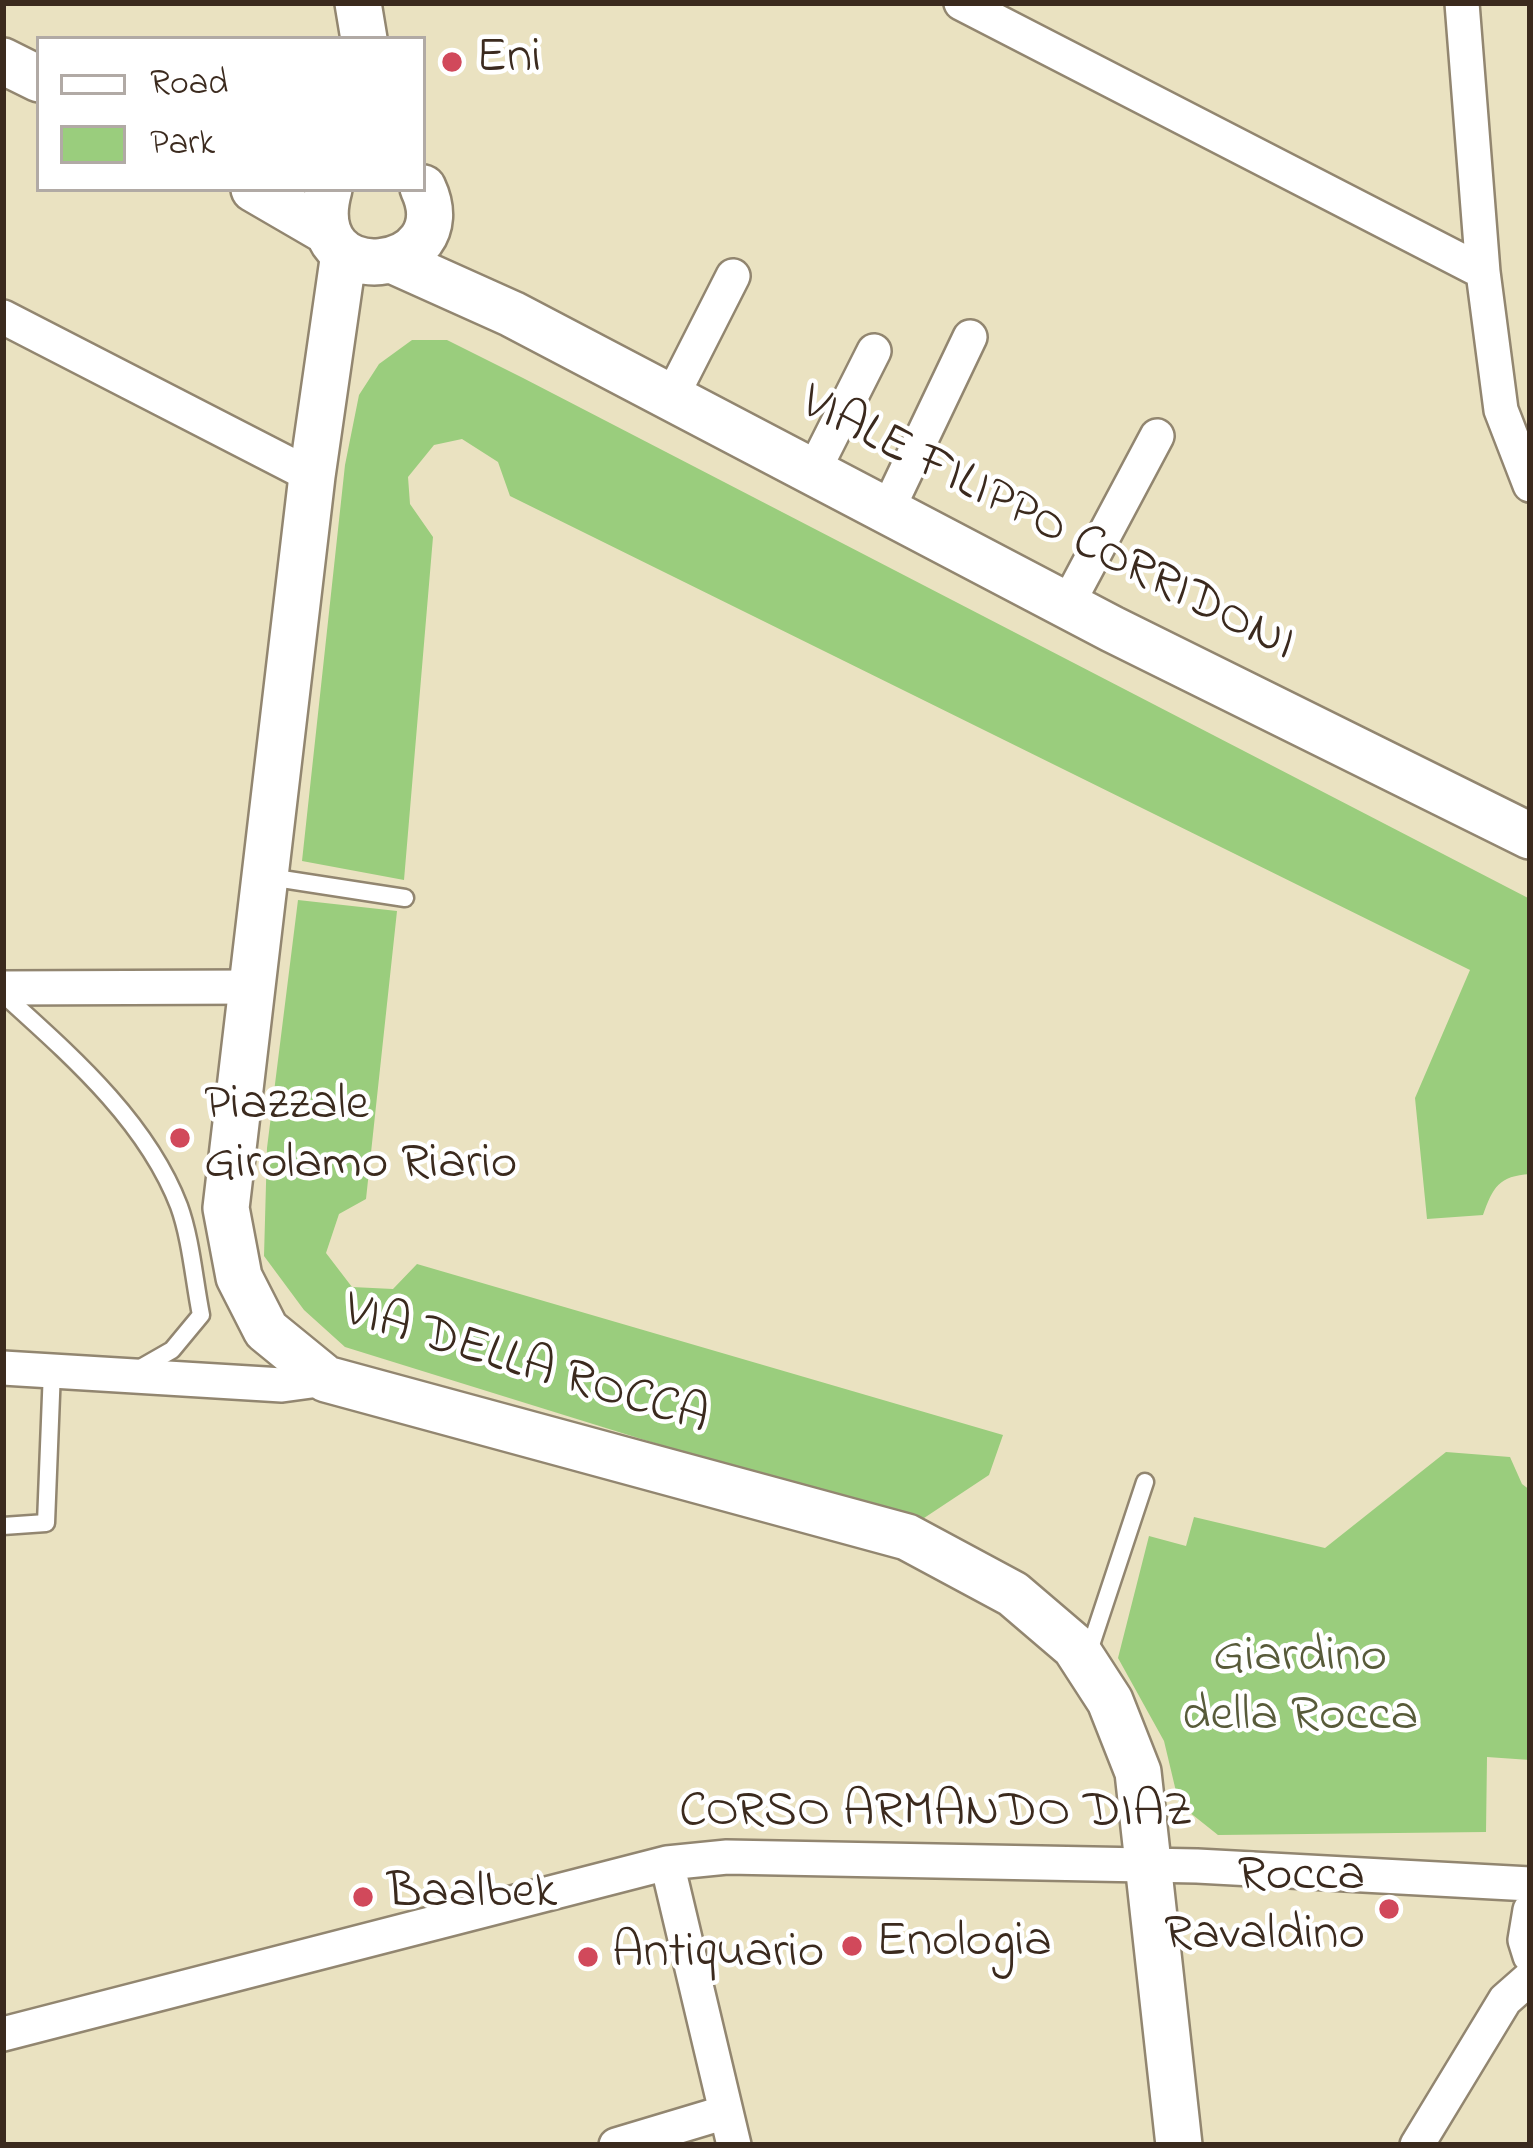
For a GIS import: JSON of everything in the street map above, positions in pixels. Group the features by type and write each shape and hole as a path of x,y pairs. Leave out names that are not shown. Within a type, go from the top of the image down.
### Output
{"main road":[{"path":"3,61 36,78"},
{"path":"263,192 332,216"},
{"path":"394,261 420,242 426,194"},
{"name":"VIALE FILIPPO CORRIDONI","path":"426,194 470,272 512,314"},
{"name":"VIALE FILIPPO CORRIDONI","path":"332,216 369,263 394,261 512,314 1067,605 1530,836"},
{"name":"VIA DELLA ROCCA","path":"332,216 312,476 226,1208 239,1277 266,1330 326,1379 907,1537 1013,1594 1075,1647 1110,1701 1138,1772 1179,2145"}],"street":[{"path":"961,3 1483,272"},
{"path":"1462,3 1483,272 1514,394 1501,410 1530,485"},
{"path":"671,398 733,276"},
{"path":"3,316 312,476"},
{"path":"887,511 970,337"},
{"path":"813,472 874,351"},
{"path":"1067,605 1157,436"},
{"path":"3,991 253,987"},
{"path":"3,1368 282,1385 326,1379"},
{"name":"CORSO ARMANDO DIAZ","path":"3,2034 667,1863 727,1857 1150,1865 1530,1884"},
{"path":"616,2145 730,2129 667,1863"},
{"path":"1530,1910 1525,1940 1530,1956"},
{"path":"1417,2145 1505,2000 1530,1978"}],"lane":[{"path":"268,877 405,898"},
{"path":"3,991 106,1094 147,1146 179,1207 201,1315 172,1350 131,1373"},
{"path":"3,1526 46,1523 52,1370"},
{"path":"1085,1664 1145,1482"}],"green space":[{"path":"412,340 447,340 523,378 1530,899 1530,1174 1499,1185 1483,1215 1427,1219 1415,1098 1470,970 510,496 498,462 462,439 434,445 408,477 410,504 433,537 404,880 302,861 345,465 359,395 379,364"},
{"path":"298,900 397,911 366,1199 339,1214 326,1253 352,1287 393,1289 417,1264 1003,1435 989,1475 915,1524 345,1347 304,1310 264,1256 267,1148"},
{"name":"Giardino della Rocca","path":"1446,1452 1510,1457 1522,1484 1530,1490 1530,1760 1487,1757 1486,1832 1218,1835 1179,1804 1164,1741 1118,1658 1149,1536 1186,1546 1194,1517 1325,1548"}],"place":[{"name":"Eni","path":"452,62"},
{"name":"Piazzale Girolamo Riario","path":"180,1138"},
{"name":"Baalbek","path":"363,1897"},
{"name":"Rocca Ravaldino","path":"1389,1909"},
{"name":"Enologia","path":"852,1946"},
{"name":"Antiquario","path":"588,1957"}]}
